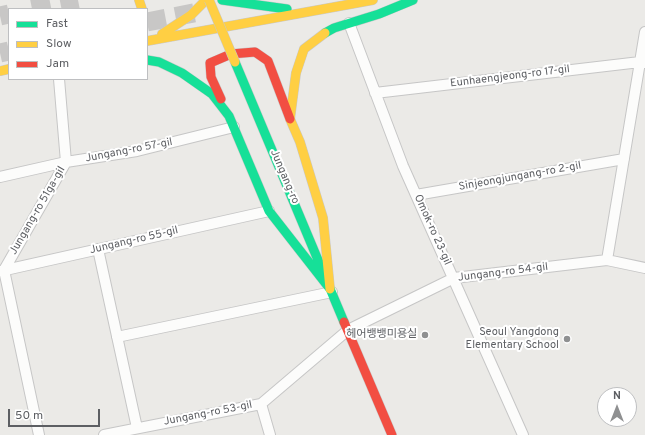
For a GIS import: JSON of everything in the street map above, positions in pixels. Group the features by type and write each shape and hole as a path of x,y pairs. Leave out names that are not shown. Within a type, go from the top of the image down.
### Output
{"main road":[{"path":"150,40 187,19 199,9 206,0"},
{"name":"Jungang-ro","path":"209,0 392,435"},
{"path":"222,0 305,11"},
{"path":"352,0 362,2"},
{"path":"150,40 373,0"},
{"path":"290,119 296,73 304,49 319,36 349,23 379,14 413,0"},
{"path":"247,52 255,52 262,55 268,61 300,142 323,218 331,291 269,211 234,127 211,79 208,70 210,63 215,59 247,52"},
{"path":"148,60 159,62 182,73 212,94 229,116"}],"street":[{"name":"Omok-ro 23-gil","path":"349,23 403,166 523,435"},
{"path":"607,260 642,63 645,32"},
{"name":"Eunhaengjeong-ro 17-gil","path":"375,93 642,63"},
{"name":"Jungang-ro 51ga-gil","path":"2,271 66,162 59,80"},
{"name":"Jungang-ro 57-gil","path":"0,177 66,162 137,151 234,127"},
{"name":"Sinjeongjungang-ro 2-gil","path":"416,195 624,159"},
{"name":"Jungang-ro 55-gil","path":"2,271 269,211"},
{"path":"98,249 137,428"},
{"name":"Jungang-ro 54-gil","path":"348,330 454,278 607,260 645,268"},
{"path":"2,271 39,435"},
{"path":"117,337 331,291"},
{"name":"Jungang-ro 53-gil","path":"104,435 261,404 348,330"},
{"path":"261,404 270,435"}],"tunnel":[{"path":"37,8 78,0"},
{"path":"148,22 199,12"},
{"path":"0,16 8,14"},
{"path":"0,53 8,51"}],"traffic: fast":[{"path":"222,0 287,9"},
{"path":"325,33 334,28 379,14 413,0"},
{"path":"148,60 159,62 182,73 212,94 229,116 269,211 330,289"},
{"path":"235,62 344,322"}],"traffic: slow":[{"path":"139,0 142,8"},
{"path":"162,34 191,15 206,0"},
{"path":"209,0 235,62"},
{"path":"148,41 373,0"},
{"path":"325,33 304,49 296,73 290,119 300,142 323,218 330,289"},
{"path":"0,71 8,69"}],"traffic: jam":[{"path":"221,99 211,77 210,63 231,54 255,52 268,61 290,119"},
{"path":"344,322 392,435"}],"place":[{"name":"헤어뱅뱅미용실","path":"425,335"},
{"name":"Seoul Yangdong Elementary School","path":"567,339"}]}
